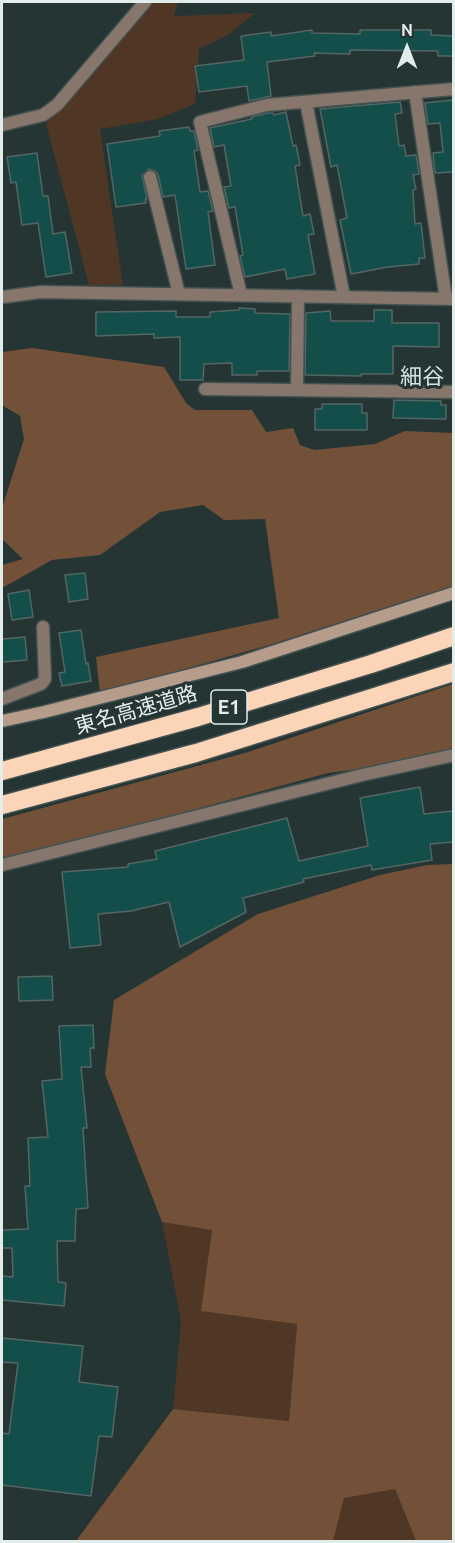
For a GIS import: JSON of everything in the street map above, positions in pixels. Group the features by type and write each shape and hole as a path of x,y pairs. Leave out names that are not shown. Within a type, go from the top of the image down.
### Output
{"highway":[{"name":"東名高速道路","path":"2,771 208,714 371,664 453,636"},
{"name":"E1","path":"2,805 196,753 453,672"}],"street":[{"path":"2,125 44,115 57,105 145,2"},
{"path":"240,296 200,122 267,105 453,89"},
{"path":"2,297 41,292 450,299 415,92"},
{"path":"306,102 344,297"},
{"path":"150,177 179,294"},
{"path":"297,390 298,296"},
{"path":"205,389 453,392"},
{"path":"2,721 242,662 453,593"},
{"path":"2,699 41,684 45,679 43,627"},
{"path":"2,866 350,778 453,755"}],"shaded area":[{"path":"145,2 178,2 174,16 255,13 228,35 199,49 195,104 158,119 100,129 123,285 89,285 46,124 71,89"},
{"path":"32,348 164,367 186,403 195,410 252,410 266,432 293,428 300,445 314,450 375,444 405,431 453,433 453,586 269,645 100,693 96,657 279,618 265,519 224,520 203,505 160,512 100,555 52,560 2,588 2,565 23,559 2,539 2,508 24,439 20,416 2,405 2,352"},
{"path":"453,684 453,756 328,773 2,862 2,819 245,753"},
{"path":"453,864 453,1541 416,1541 395,1489 344,1498 333,1541 76,1541 173,1409 289,1421 297,1324 201,1311 212,1230 162,1222 105,1074 114,1000 258,914 380,875 427,865"},
{"path":"162,1222 212,1229 202,1311 297,1323 289,1421 173,1409 181,1321"},
{"path":"395,1489 416,1541 323,1542 330,1493"}],"building":[{"path":"312,30 312,33 360,34 360,30 431,30 431,35 453,36 453,56 438,56 438,51 350,50 350,54 314,53 315,56 267,62 271,96 249,101 247,86 199,92 195,66 244,60 241,36 271,32 271,36"},
{"path":"453,100 453,172 435,173 433,153 443,152 440,123 428,124 425,103"},
{"path":"400,102 402,113 395,114 399,146 404,145 406,156 416,155 419,174 413,175 416,189 413,190 415,224 421,223 425,258 419,258 419,264 351,274 340,220 347,218 337,165 331,167 320,109"},
{"path":"286,112 293,146 296,145 300,165 295,166 303,216 310,214 314,234 308,235 315,274 287,279 285,269 245,277 240,256 243,255 235,207 229,208 224,187 231,186 224,145 214,147 210,128 252,119 251,117 268,113 274,115"},
{"path":"189,127 190,131 194,131 198,150 194,151 200,192 208,191 213,211 208,212 215,265 186,269 175,195 163,197 158,174 149,169 142,175 146,203 116,207 107,144 160,136 159,131"},
{"path":"37,153 43,196 48,196 53,234 65,232 72,273 46,277 38,223 22,225 16,182 11,183 7,157"},
{"path":"239,308 255,309 255,313 290,314 289,371 257,371 257,375 232,375 232,363 204,364 203,380 180,380 180,337 154,338 154,334 96,336 96,312 176,311 176,317 210,317 210,312 239,310"},
{"path":"374,310 392,310 392,323 439,323 439,347 393,346 393,374 305,375 306,313 330,311 331,321 374,321"},
{"path":"394,400 441,401 441,405 446,405 446,419 393,418"},
{"path":"322,404 362,404 362,413 367,413 367,430 315,430 315,409 322,409"},
{"path":"85,573 88,599 69,602 65,575"},
{"path":"29,590 33,617 12,620 8,594"},
{"path":"81,630 91,681 62,686 59,673 65,672 59,633"},
{"path":"25,637 27,660 2,662 2,639"},
{"path":"420,787 424,814 453,811 453,842 430,844 432,860 372,870 371,865 303,879 304,882 243,898 246,912 180,947 169,902 131,911 98,914 101,945 70,948 62,872 128,867 128,864 157,859 155,851 287,818 299,861 368,846 360,798"},
{"path":"52,976 53,1000 19,1001 18,977"},
{"path":"93,1025 94,1048 90,1048 91,1067 81,1067 87,1128 83,1128 88,1208 76,1209 75,1241 57,1241 58,1282 66,1283 64,1306 2,1300 2,1276 13,1277 12,1248 2,1248 2,1230 28,1229 25,1186 30,1186 28,1138 48,1137 42,1081 62,1079 59,1026"},
{"path":"2,1338 83,1346 79,1382 118,1387 112,1437 99,1436 91,1496 2,1485 2,1433 9,1434 18,1363 2,1362"}],"district":[{"name":"細谷","path":"422,377"}]}
